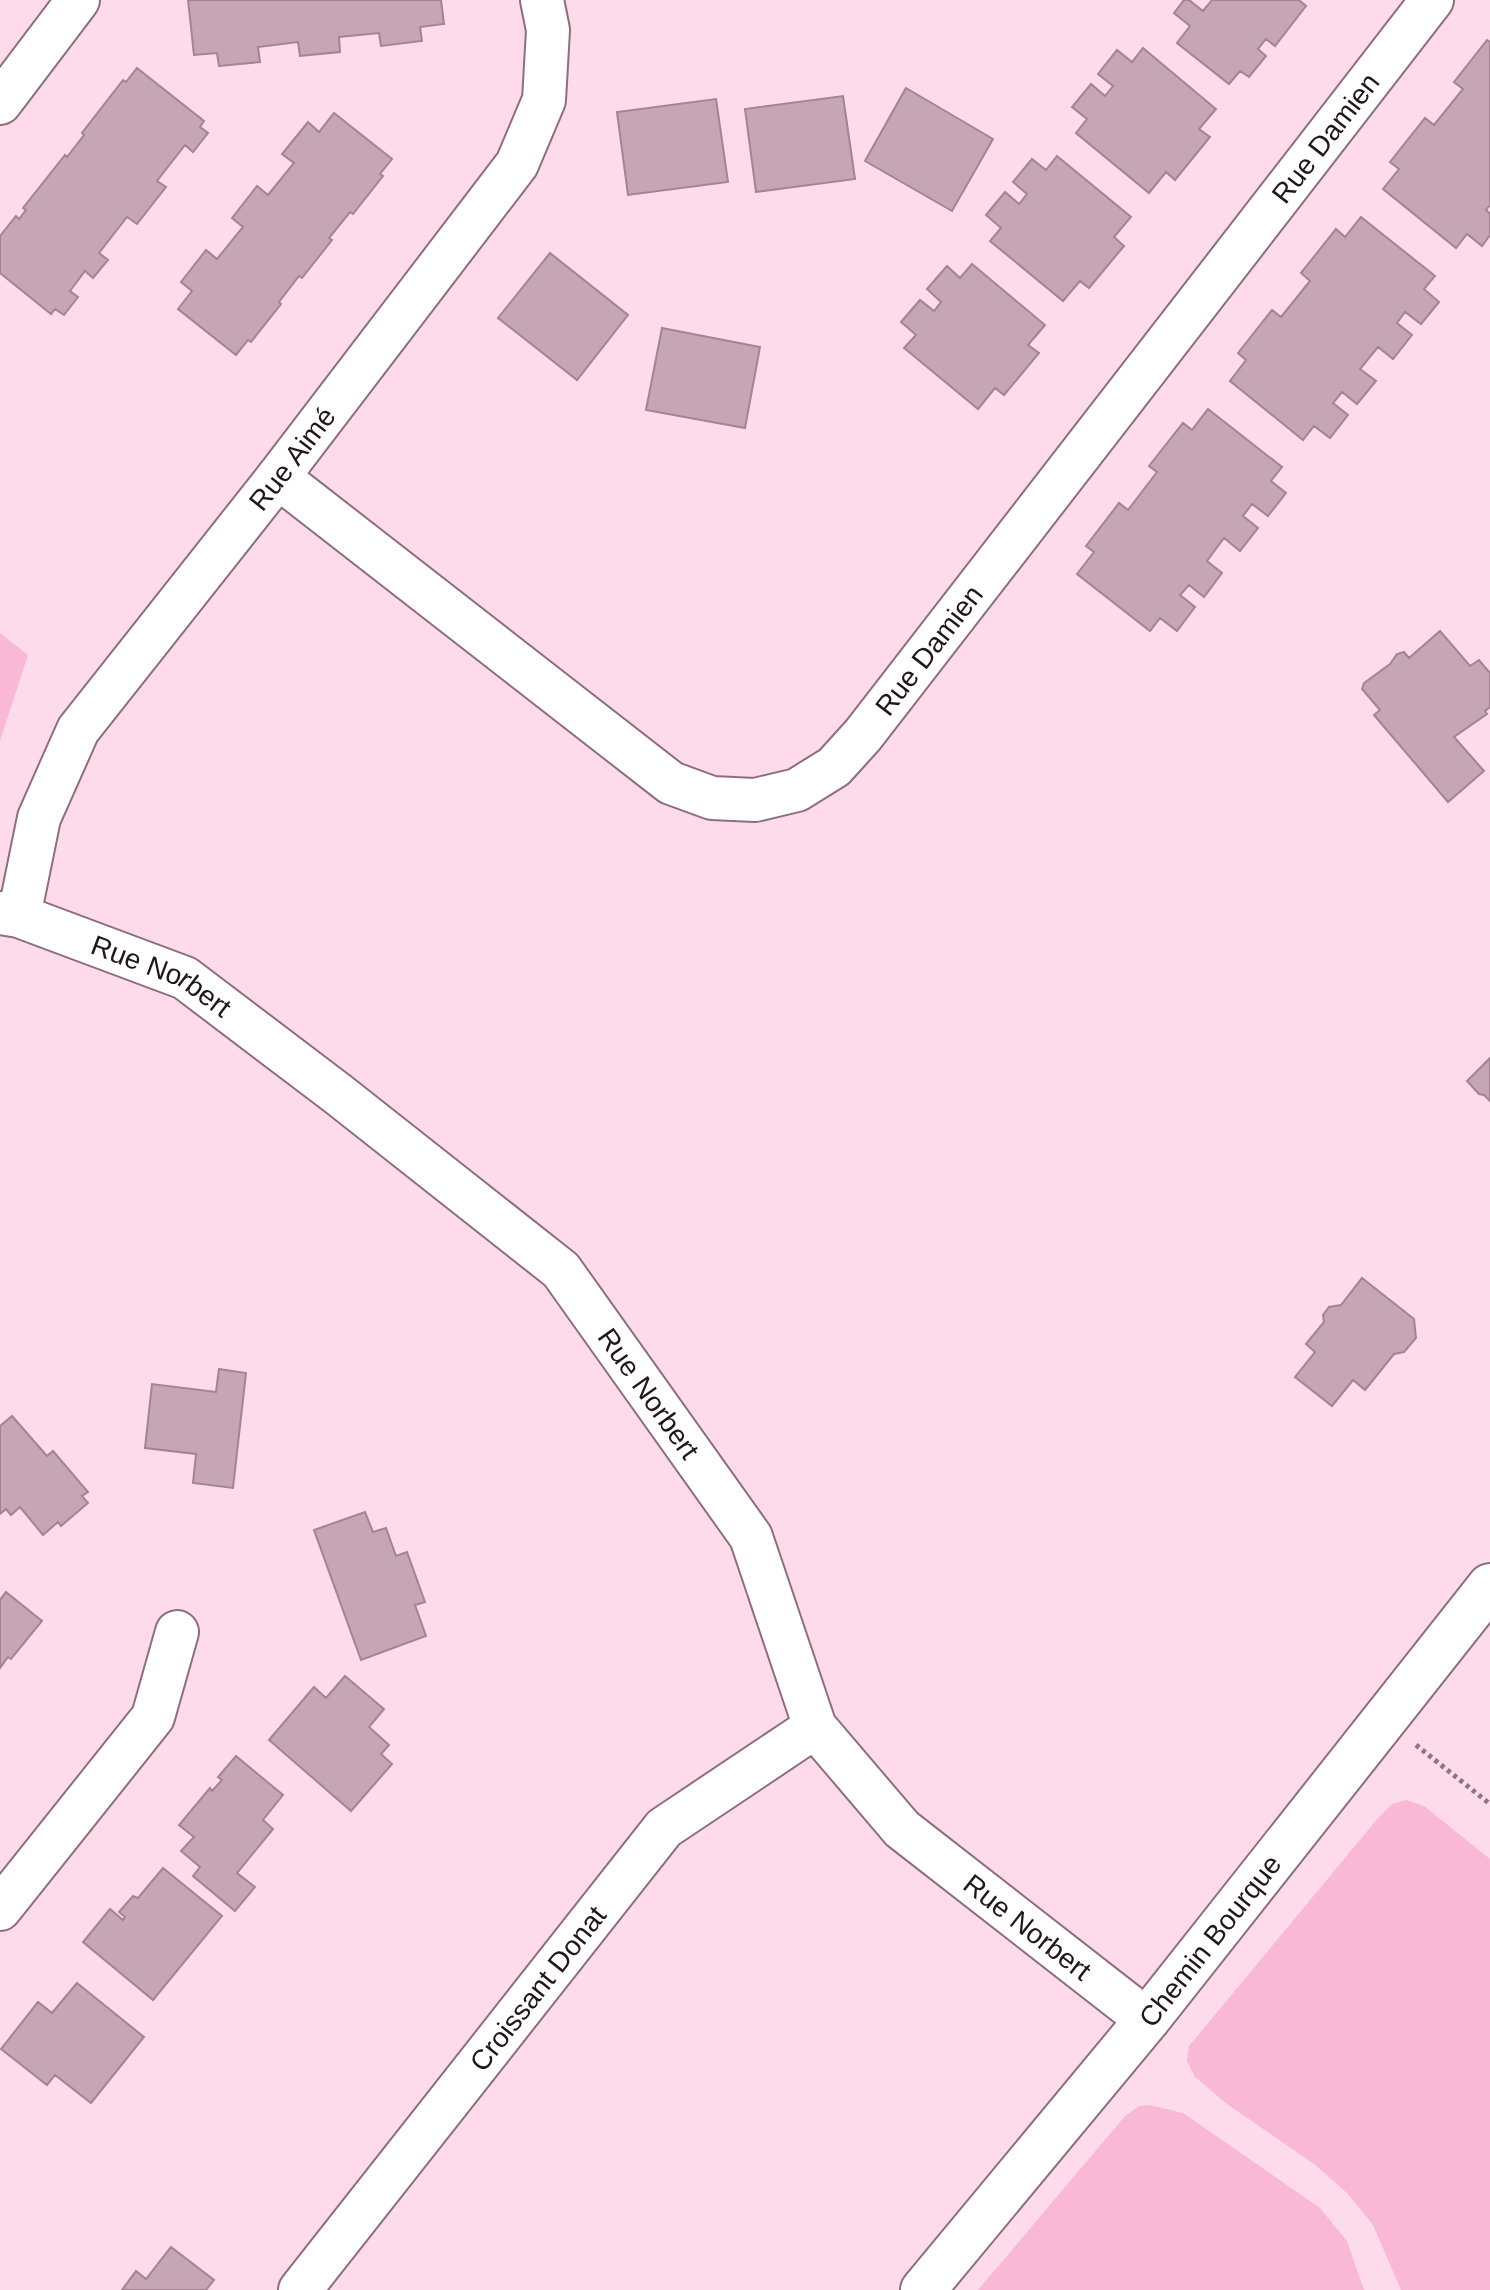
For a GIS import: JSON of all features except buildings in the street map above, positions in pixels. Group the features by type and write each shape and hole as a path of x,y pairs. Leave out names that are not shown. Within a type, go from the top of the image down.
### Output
{"street":[{"path":"0,103 78,0"},
{"name":"Rue Aimé","path":"9,915 39,818 78,730 278,477 517,164 544,100 548,30 542,0"},
{"name":"Rue Damien","path":"278,477 671,783 712,798 755,800 797,790 834,767 863,735 1432,0"},
{"name":"Rue Norbert","path":"9,915 185,978 561,1270 751,1537 815,1727 902,1829 1147,2020"},
{"name":"Chemin Bourque","path":"923,2290 1147,2020 1490,1586"},
{"path":"0,1909 153,1717 177,1632"},
{"name":"Croissant Donat","path":"300,2290 664,1828 815,1727"}],"path":[{"path":"1385,1719 1490,1804"}],"shaded area":[{"path":"0,633 28,655 0,741"},
{"path":"1406,1800 1424,1806 1490,1859 1490,2290 1401,2290 1373,2225 1347,2193 1314,2164 1227,2104 1195,2077 1187,2061 1189,2046 1379,1817 1392,1804"},
{"path":"1150,2105 1183,2113 1320,2208 1347,2241 1364,2290 978,2290 1125,2116 1139,2106"}]}
